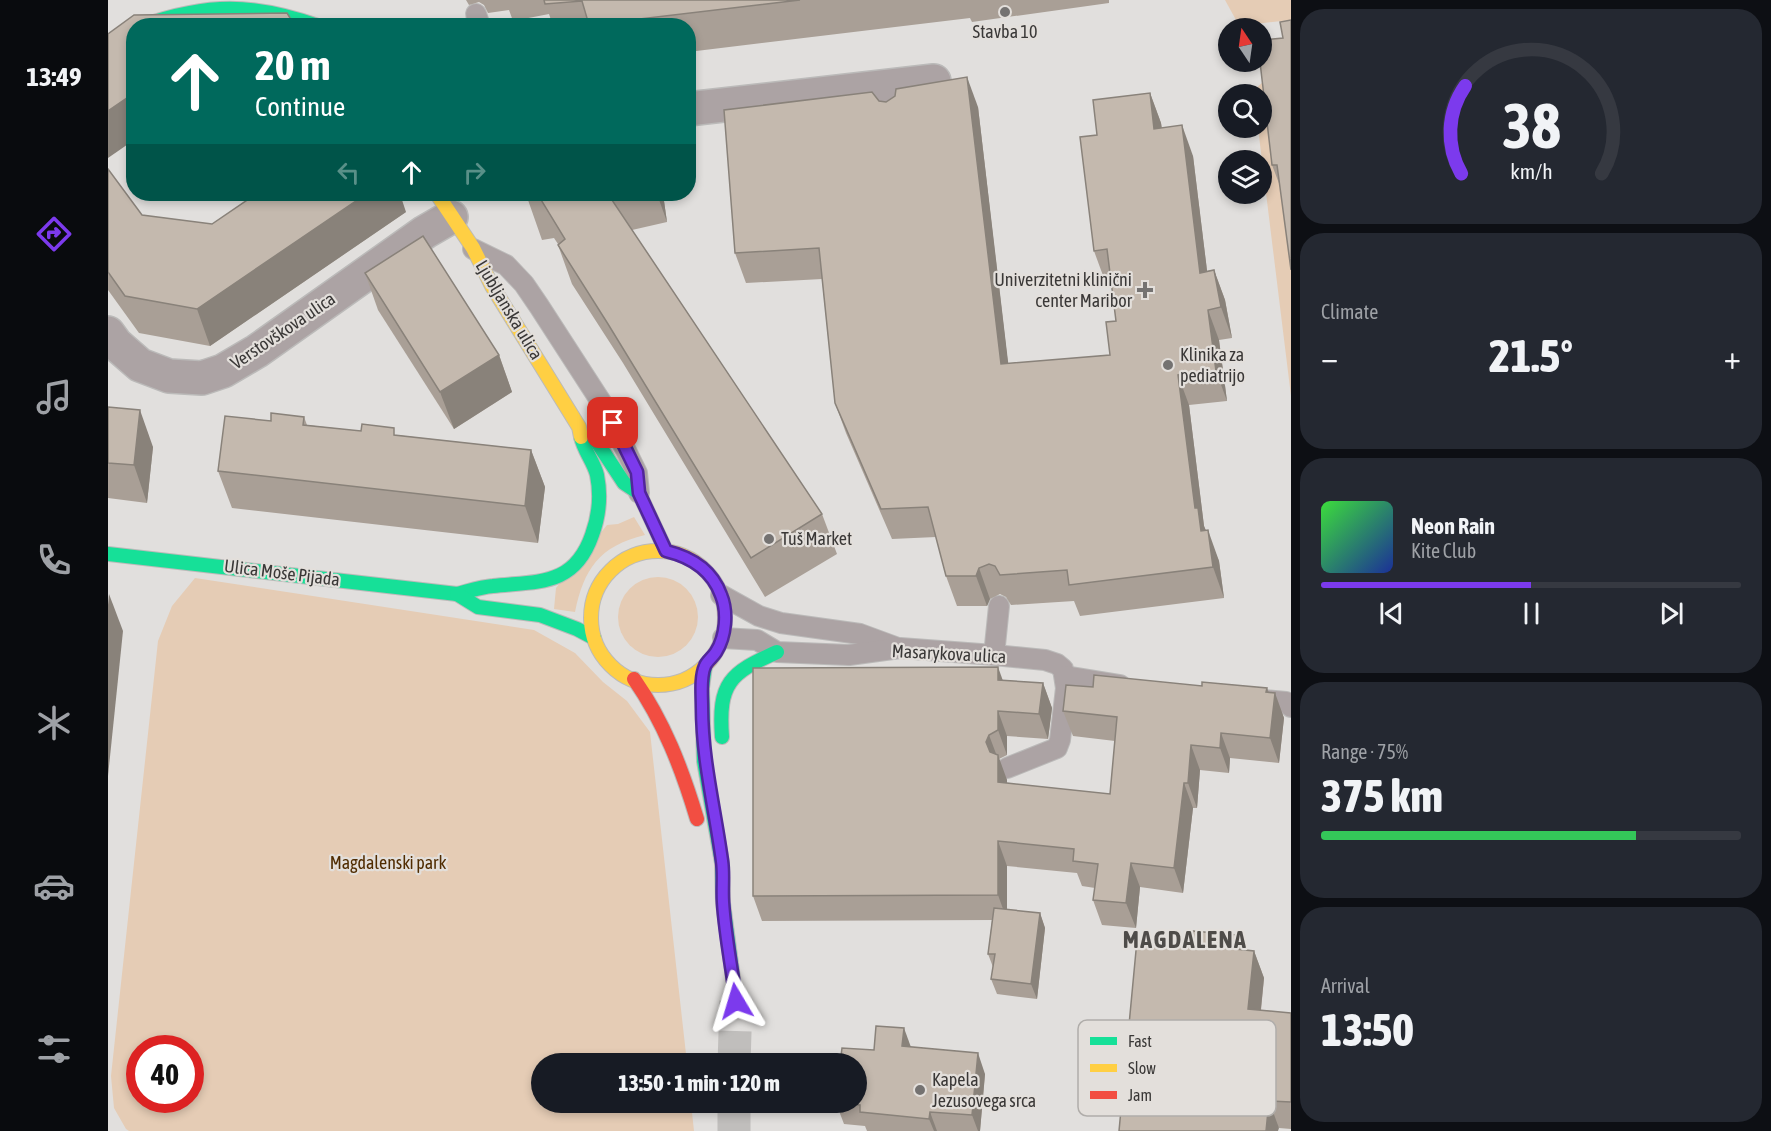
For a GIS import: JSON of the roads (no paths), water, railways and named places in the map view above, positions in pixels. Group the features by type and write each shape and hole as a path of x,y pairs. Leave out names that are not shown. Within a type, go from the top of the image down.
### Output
{"street":[{"path":"161,18 216,7 253,8 298,18"},
{"path":"696,109 892,98 934,81"},
{"name":"Ljubljanska ulica","path":"444,206 473,248 492,286 579,427"},
{"name":"Verstovškova ulica","path":"108,333 116,344 140,365 169,376 202,378 223,371 257,351 425,232 444,206"},
{"path":"579,427 596,440 624,483 639,493 666,551"},
{"path":"457,594 482,587 542,582 561,575 572,567 587,547 595,529 597,473 584,448 579,427"},
{"path":"666,551 690,559 712,578 721,595 725,623 723,638 717,651 705,666 691,676 675,682 661,684 634,680 611,665 594,638 591,613 599,587 609,572 630,557 648,552 666,551"},
{"name":"Ulica Moše Pijada","path":"108,554 457,594"},
{"path":"457,594 478,607 540,615 594,638"},
{"path":"723,751 721,721 726,687 742,669 777,652"},
{"path":"705,666 702,688 704,761 722,863 723,903 736,1001"},
{"path":"634,680 648,699 668,735 699,828"},
{"path":"723,903 732,849 731,838"},
{"path":"707,861 723,903"}],"lane":[{"path":"473,248 506,265 540,306 605,408 637,472 639,493"},
{"path":"721,595 759,616 781,623 860,634 900,648"},
{"path":"994,655 999,606"},
{"name":"Masarykova ulica","path":"723,638 757,640 777,652 849,656 900,648 1045,660 1057,664 1063,669 1065,676"},
{"path":"1007,768 1057,748 1066,688 1065,676 1143,688"},
{"path":"1231,697 1286,702 1291,707"}],"tunnel":[{"path":"734,1053 736,1001"},
{"path":"734,1113 734,1131"}],"place":[{"name":"Stavba 10","path":"1005,12"},
{"name":"Univerzitetni klinični center Maribor","path":"1145,290"},
{"name":"Klinika za pediatrijo","path":"1168,365"},
{"name":"Tuš Market","path":"769,539"},
{"name":"Kapela Jezusovega srca","path":"920,1090"}],"district":[{"name":"MAGDALENA","path":"1185,940"}],"park label":[{"name":"Magdalenski park","path":"388,863"}]}
